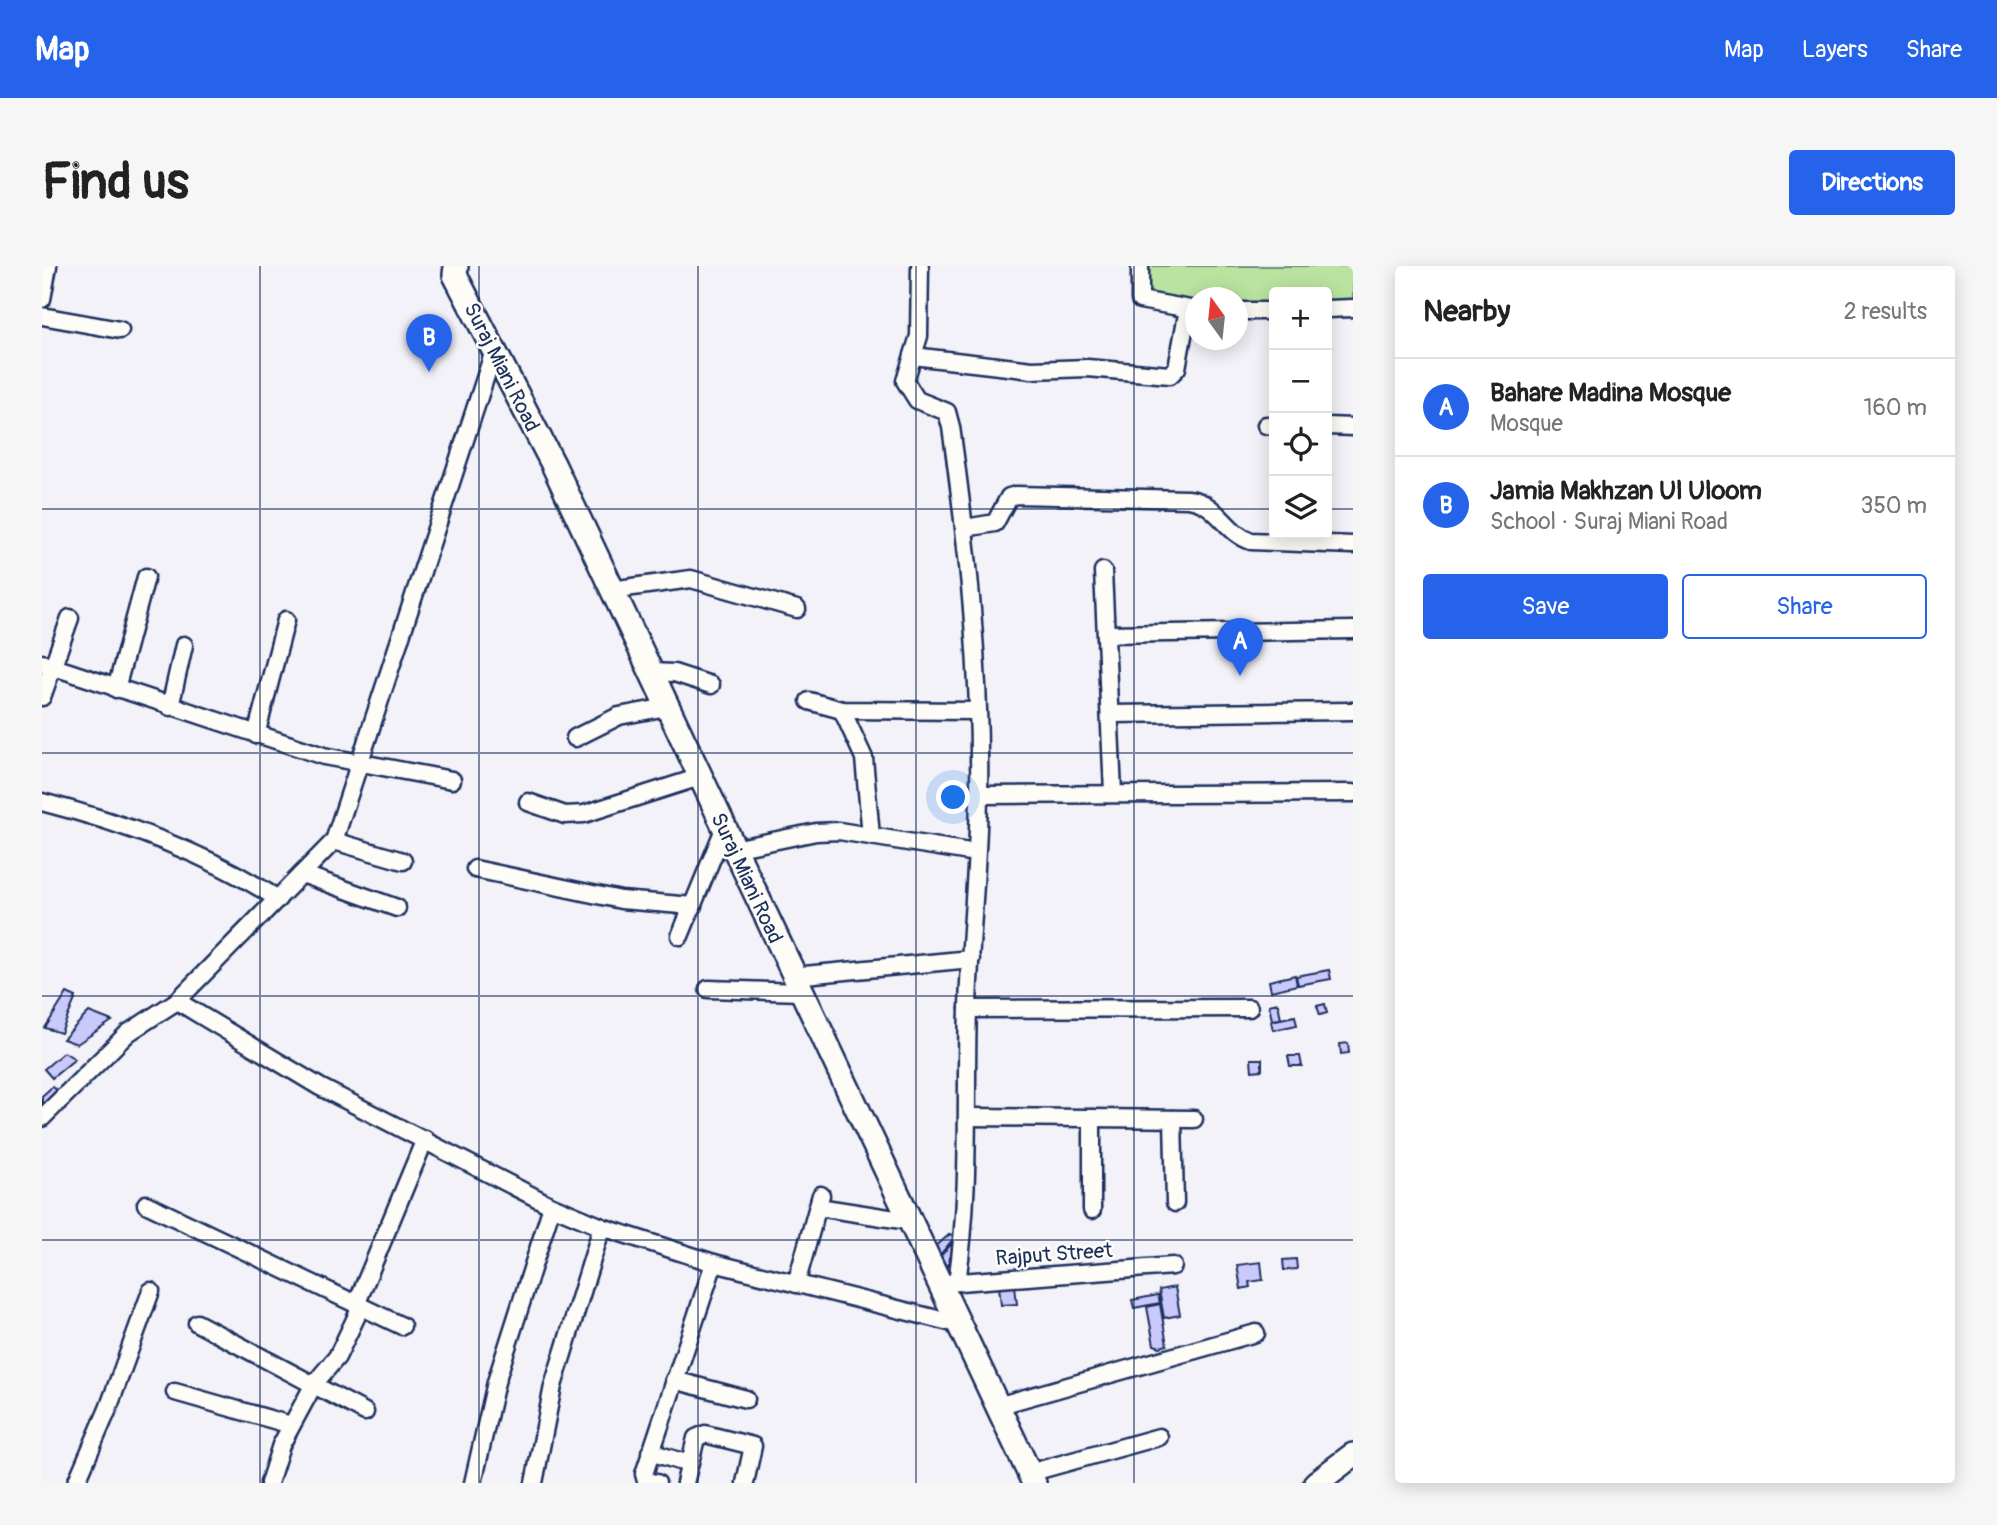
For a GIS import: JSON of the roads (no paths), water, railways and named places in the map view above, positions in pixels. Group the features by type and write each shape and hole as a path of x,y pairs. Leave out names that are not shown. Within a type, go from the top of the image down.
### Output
{"street":[{"path":"42,299 48,266"},
{"path":"920,266 919,335 905,381 916,400 947,412 965,528 979,795 968,1009 966,1222 947,1283"},
{"path":"1140,266 1140,300 1185,308"},
{"name":"Suraj Miani Road","path":"456,271 553,464 908,1221 947,1283 957,1324 1032,1478"},
{"path":"1332,309 1353,308"},
{"path":"1248,311 1269,312"},
{"path":"42,316 120,330"},
{"path":"913,356 1032,370 1087,368 1170,375 1177,368 1185,337"},
{"path":"42,1118 128,1033 177,1000 334,841 494,351"},
{"path":"1332,426 1353,427"},
{"path":"965,528 995,523 1009,497 1016,495 1188,499 1201,500 1212,507 1242,538 1251,541 1353,545"},
{"path":"1103,571 1113,793"},
{"path":"116,689 146,577"},
{"path":"611,590 691,579 797,609"},
{"path":"42,697 47,665 70,618"},
{"path":"256,735 286,620"},
{"path":"1107,634 1353,630"},
{"path":"170,707 184,645"},
{"path":"47,665 324,756 452,780"},
{"path":"650,672 674,673 711,685"},
{"path":"809,701 842,710 976,711"},
{"path":"575,738 619,716 667,707"},
{"path":"842,710 864,758 872,836"},
{"path":"1110,714 1353,711"},
{"path":"528,802 565,815 584,814 700,777"},
{"path":"979,795 1353,793"},
{"path":"42,802 85,813 214,861 278,899"},
{"path":"680,936 729,839 839,831 976,853"},
{"path":"334,841 403,861"},
{"path":"475,869 621,900 693,906"},
{"path":"302,874 397,908"},
{"path":"708,989 797,984 971,959"},
{"path":"177,1000 320,1087 552,1206 602,1227 714,1263 957,1324"},
{"path":"968,1009 1249,1009"},
{"path":"968,1117 1194,1119"},
{"path":"1091,1118 1093,1210"},
{"path":"1174,1119 1175,1203"},
{"path":"269,1483 281,1445 291,1425 314,1384 334,1362 425,1139"},
{"path":"796,1283 819,1201 908,1221"},
{"path":"146,1203 401,1326"},
{"path":"474,1483 496,1382 552,1206"},
{"path":"534,1483 553,1386 602,1227"},
{"path":"657,1483 644,1479 650,1452 714,1263"},
{"name":"Rajput Street","path":"947,1283 1172,1266"},
{"path":"76,1483 108,1409 151,1291"},
{"path":"197,1323 365,1412"},
{"path":"997,1406 1256,1333"},
{"path":"674,1380 746,1399"},
{"path":"175,1392 291,1425"},
{"path":"685,1483 696,1438 700,1435 750,1443 753,1452 745,1483"},
{"path":"1032,1478 1159,1437"},
{"path":"650,1452 689,1464"},
{"path":"1317,1483 1353,1455"}],"place":[{"name":"Jamia Makhzan Ul Uloom","path":"429,372"},
{"name":"Bahare Madina Mosque","path":"1240,676"}]}
